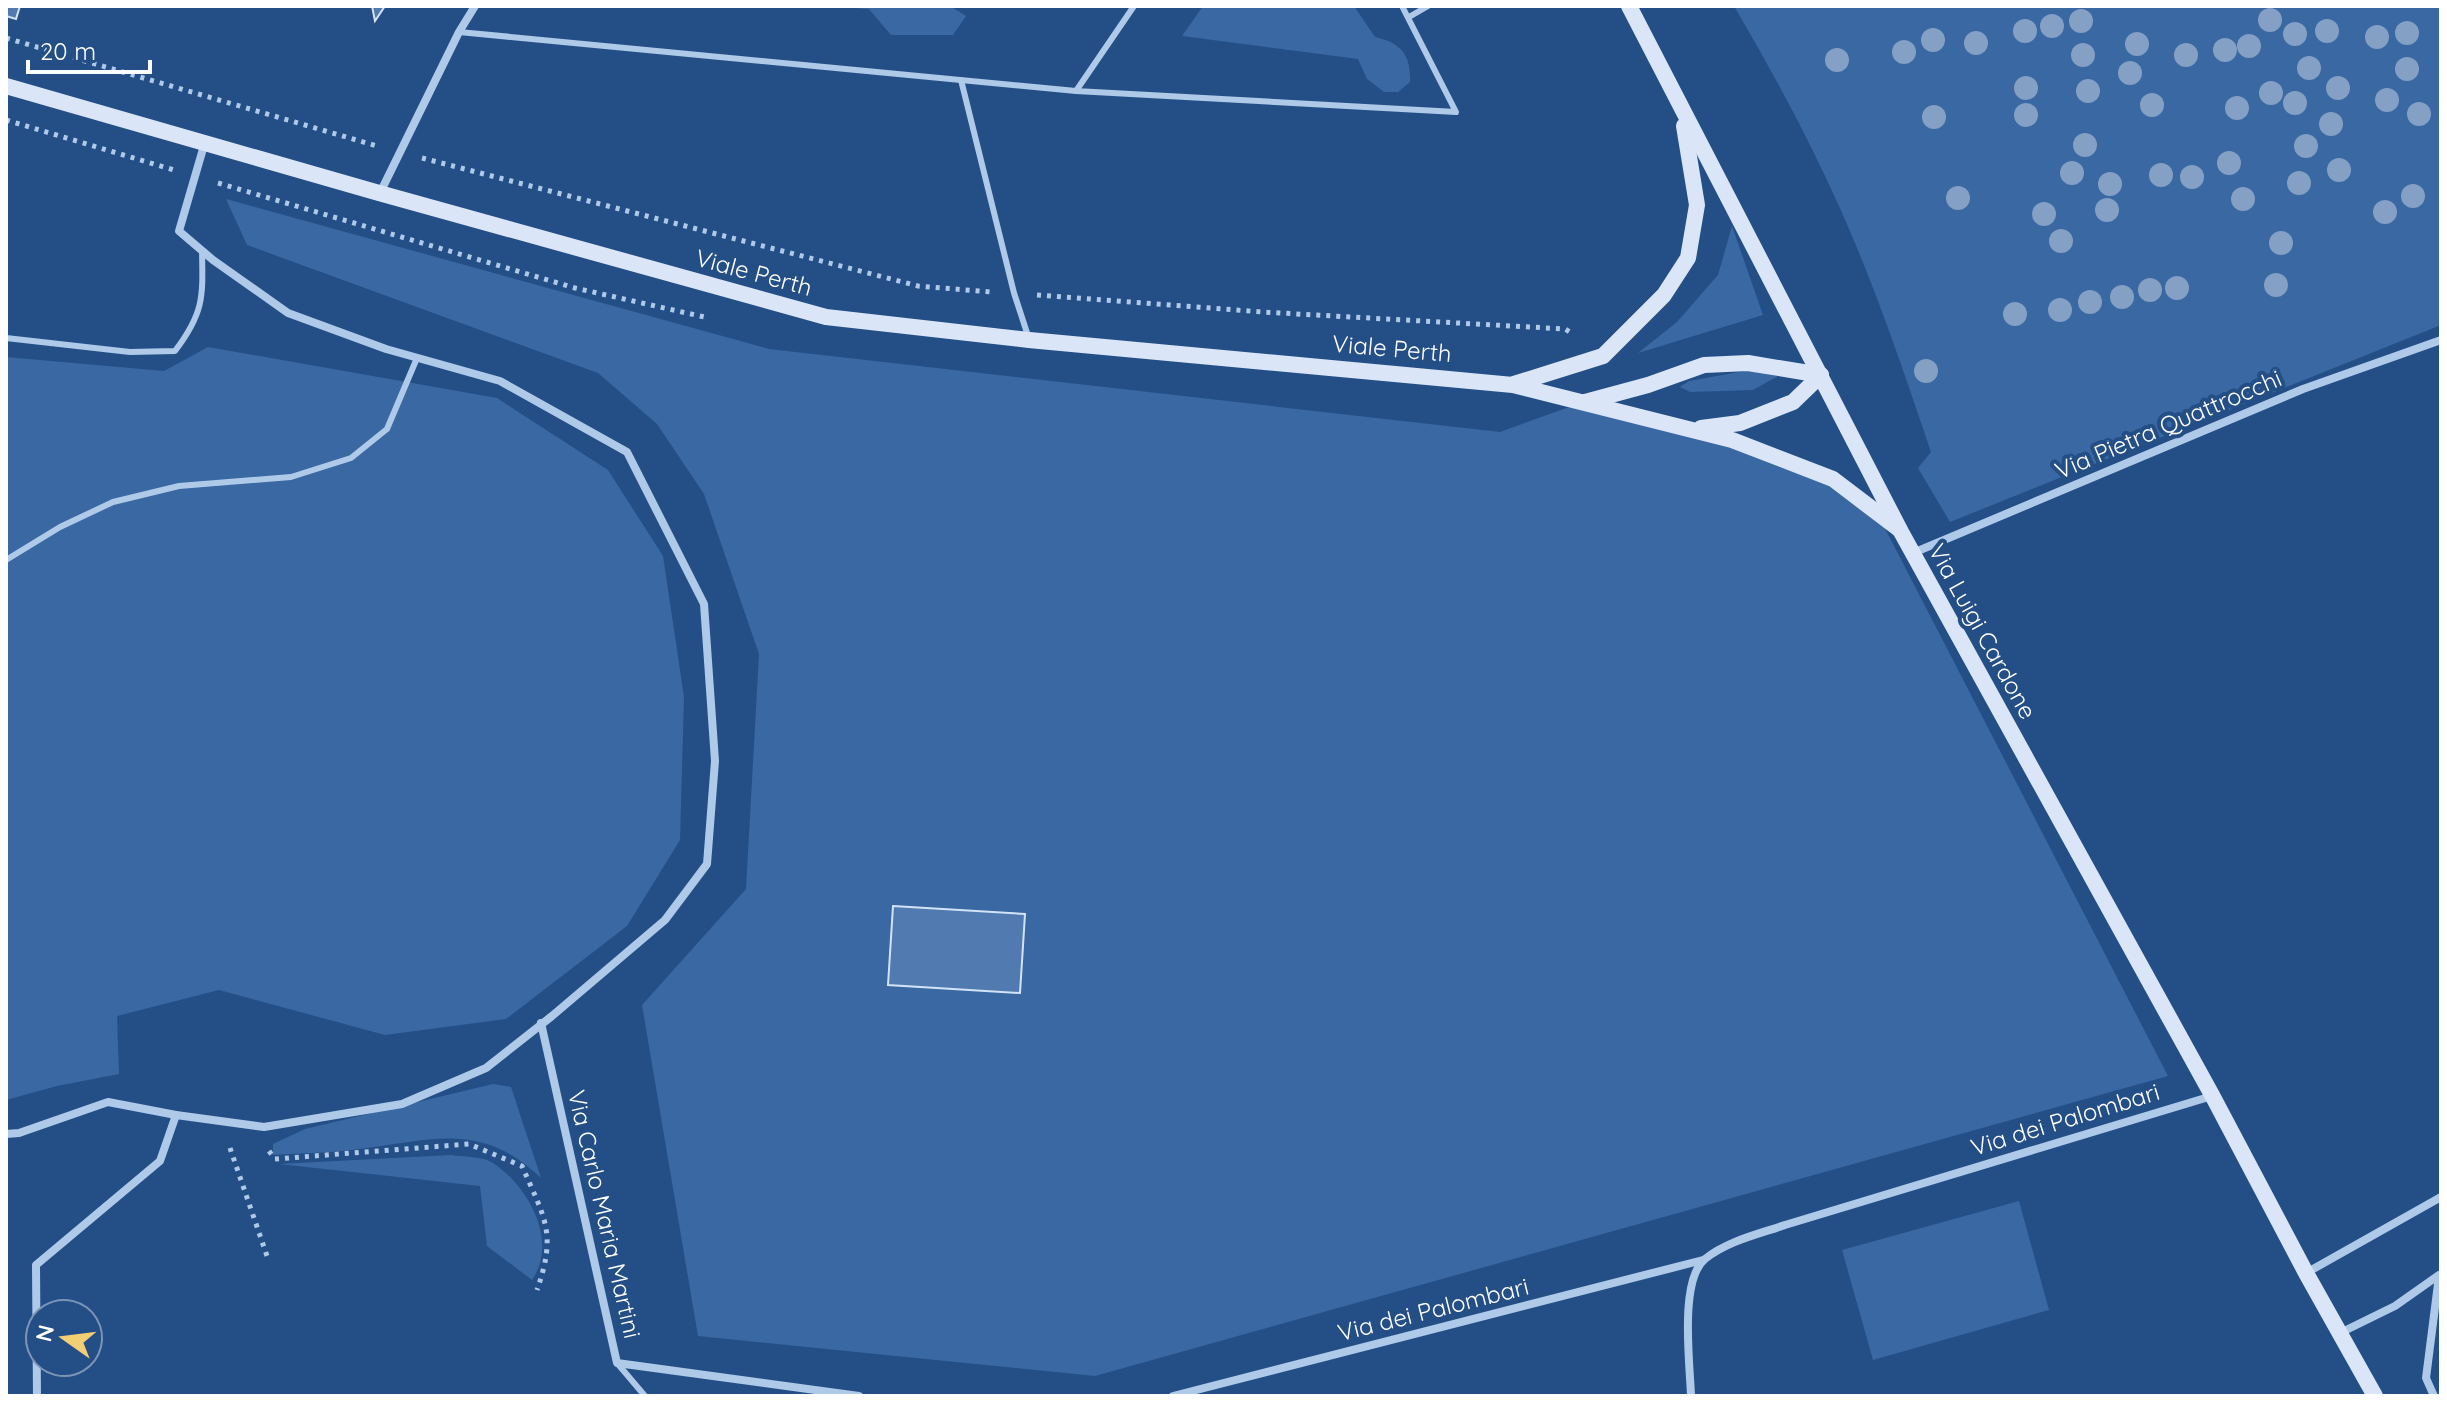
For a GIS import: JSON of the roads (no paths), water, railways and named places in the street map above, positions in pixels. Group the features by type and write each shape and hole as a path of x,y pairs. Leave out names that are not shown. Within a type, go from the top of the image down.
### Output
{"main road":[{"name":"Via Luigi Cardone","path":"1629,6 1900,530 2375,1396"},
{"name":"Viale Perth","path":"6,86 826,317 1029,340 1513,385 1732,440 1833,479 1900,530"},
{"name":"Viale Perth","path":"1513,385 1603,356 1664,295 1688,258 1697,205 1681,110"},
{"name":"Viale Perth","path":"1583,402 1648,385 1704,365 1748,363 1821,375"},
{"name":"Viale Perth","path":"1696,429 1740,423 1793,402 1821,375"}],"street":[{"path":"379,193 475,6"},
{"path":"6,1134 19,1133 108,1102 176,1115 267,1126 402,1104 486,1068 665,920 707,864 715,761 704,604 627,452 500,381 417,358 288,313 202,251 179,231 205,142"},
{"name":"Via Pietra Quattrocchi","path":"1913,553 2303,389 2441,340"},
{"name":"Via Carlo Maria Martini","path":"541,1023 617,1363 859,1396"},
{"name":"Via dei Palombari","path":"1173,1396 1703,1260 1733,1244 1785,1225 2212,1095"},
{"path":"37,1396 36,1265 160,1161 176,1115"},
{"path":"2306,1273 2441,1197"},
{"path":"1691,1396 1687,1299 1703,1260"},
{"path":"2340,1333 2395,1306 2440,1277"},
{"path":"2434,1396 2426,1378 2440,1277"}],"lane":[{"path":"1076,91 1134,6"},
{"path":"459,32 1076,91 1456,112 1402,6"},
{"path":"1409,17 1428,6"},
{"path":"961,80 1014,293 1029,340"},
{"path":"6,338 130,352 175,351 194,325 203,294 202,251"},
{"path":"6,560 60,527 113,502 179,486 291,477 351,458 387,429 417,358"},
{"path":"617,1363 645,1396"}]}
